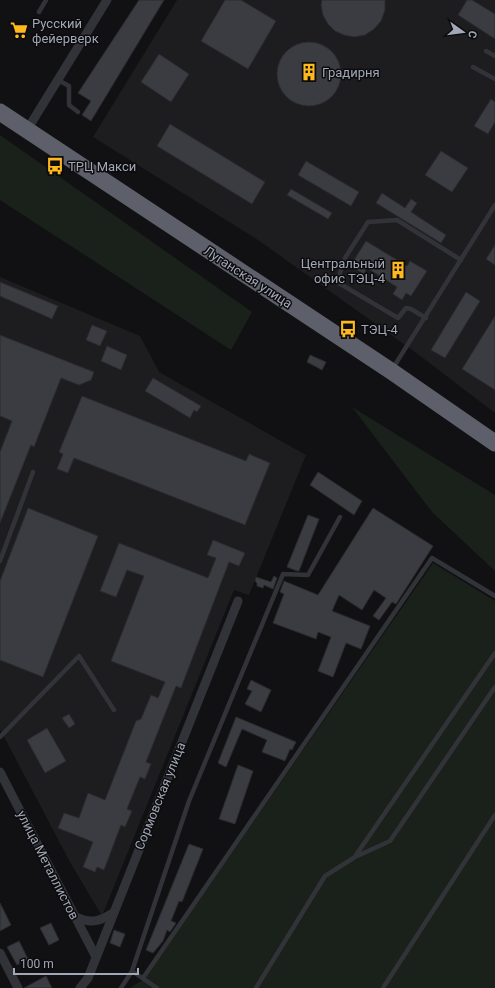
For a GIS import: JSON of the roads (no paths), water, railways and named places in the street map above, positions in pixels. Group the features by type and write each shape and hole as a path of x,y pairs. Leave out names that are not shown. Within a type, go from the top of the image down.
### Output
{"highway":[{"name":"Луганская улица","path":"0,112 391,372 495,443"}],"street":[{"path":"27,130 107,0"},
{"name":"Сормовская улица","path":"80,988 88,978 238,601"},
{"name":"улица Металлистов","path":"0,772 96,958"},
{"path":"74,916 86,921 95,921 104,919 113,913"},
{"path":"0,954 18,988"}],"lane":[{"path":"39,12 46,0"},
{"path":"486,51 495,56"},
{"path":"473,67 495,79"},
{"path":"58,80 69,86 69,105 78,112"},
{"path":"391,372 495,205"},
{"path":"426,318 408,308 406,308 398,318 337,282 345,258 368,222 397,220 461,260"},
{"path":"0,561 34,472"},
{"path":"121,988 132,971 189,801 283,574 308,575 340,517"},
{"path":"143,978 432,558 495,596"},
{"path":"355,857 495,653"},
{"path":"0,737 78,656 114,710"},
{"path":"256,988 325,876 355,857 390,841 495,687"},
{"path":"384,988 495,815"},
{"path":"132,971 157,988"}],"place":[{"name":"Русский фейерверк","path":"19,30"},
{"name":"Градирня","path":"309,72"},
{"name":"ТРЦ Макси","path":"55,166"},
{"name":"Центральный офис ТЭЦ-4","path":"398,270"},
{"name":"ТЭЦ-4","path":"348,329"}]}
